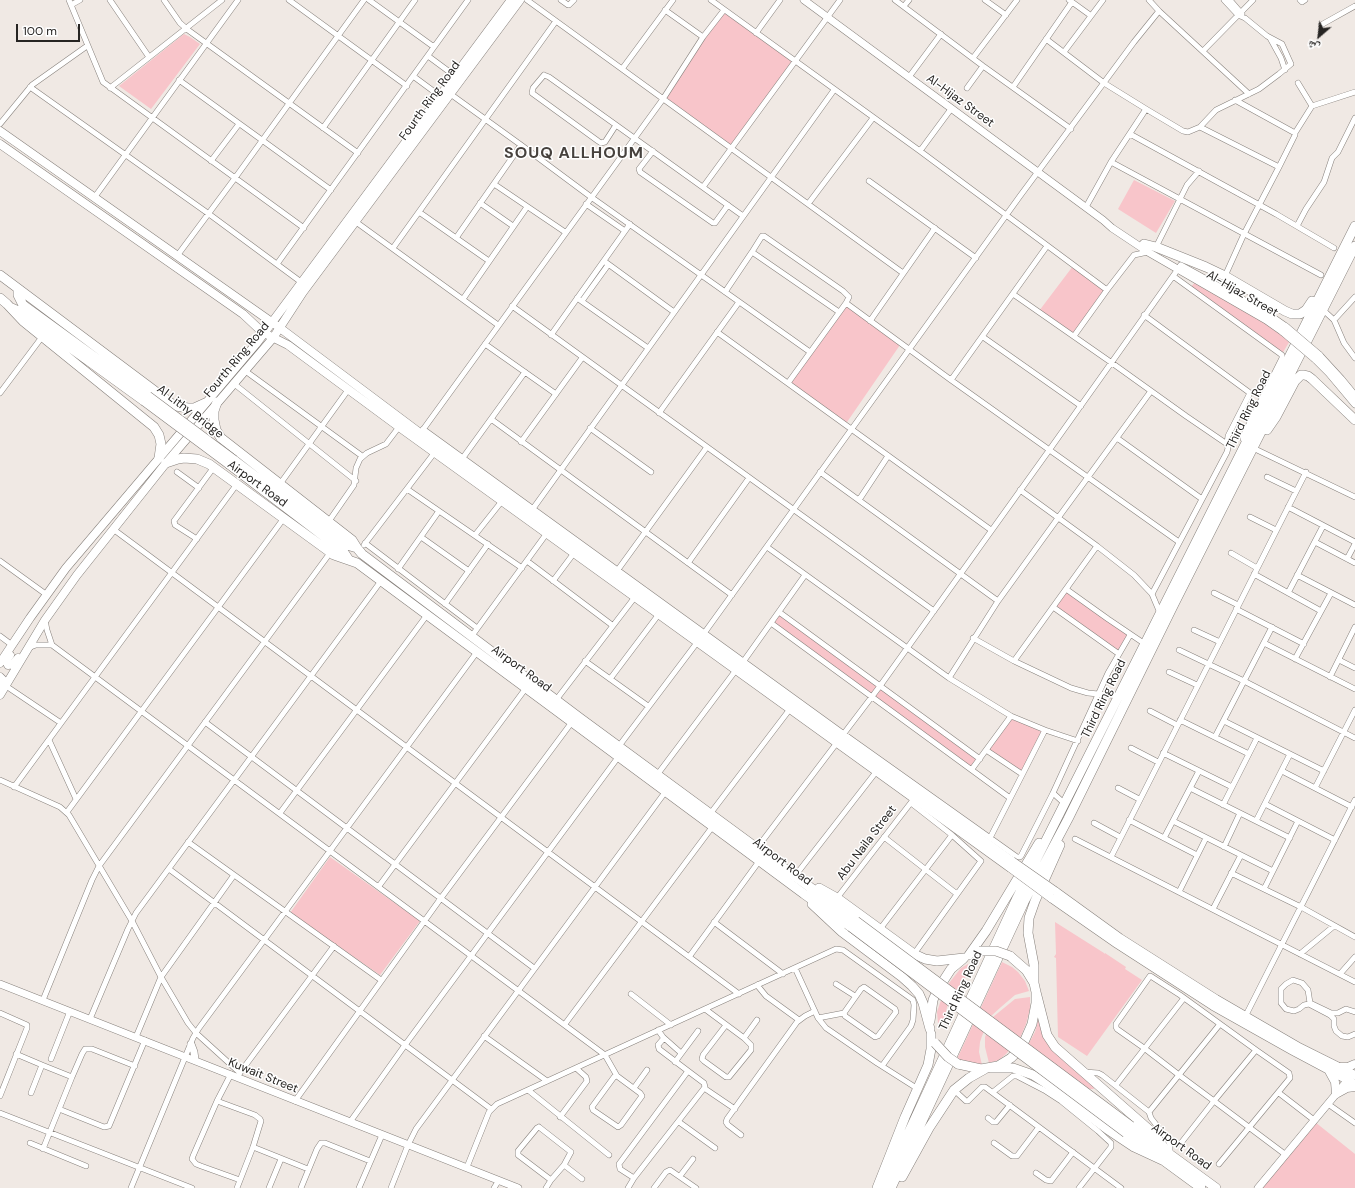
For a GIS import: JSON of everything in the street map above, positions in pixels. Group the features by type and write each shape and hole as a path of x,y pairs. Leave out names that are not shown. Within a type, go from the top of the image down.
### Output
{"highway":[{"name":"Third Ring Road","path":"1252,444 1324,285 1355,226"},
{"name":"Third Ring Road","path":"891,1188 1024,902 1068,819 1187,570 1355,246"},
{"path":"1149,248 1206,267 1225,276 1292,314 1300,314 1306,310 1324,285"},
{"path":"0,275 163,398 182,408 194,408 206,403"},
{"name":"Al Lithy Bridge","path":"18,289 20,300 23,305 154,400 346,545 360,548"},
{"path":"0,298 19,318 154,427 159,435 163,460"},
{"name":"Al Lithy Bridge","path":"10,308 21,312 144,401 343,551 349,560"},
{"path":"1252,444 1264,435 1296,381 1301,376 1308,376 1312,378 1355,420"},
{"path":"144,419 152,417 158,412 162,405 163,398"},
{"name":"Airport Road","path":"218,402 214,416 215,425 221,438 352,540 471,637 799,878 853,924"},
{"path":"214,467 215,459 220,452 231,446"},
{"name":"Airport Road","path":"163,460 191,458 203,461 214,467 330,553 337,557 357,563 804,894 853,924"},
{"name":"Third Ring Road","path":"883,1188 1014,905 1160,613 1171,603"},
{"path":"895,1188 929,1128 954,1090 969,1078 988,1068 998,1066 1011,1058 1024,1042 1032,1024 1036,1002 1034,965 1028,932 1029,918 1035,900 1064,836 1068,819"},
{"path":"877,1188 930,1059 932,1035 931,1011 938,989 951,969 966,957 986,931 1046,832 1055,823"},
{"path":"799,878 837,898 914,954 925,959 937,961 966,957 979,951 987,950 996,951 1010,956 1026,970 1035,988 1045,1028 1050,1040 1063,1055 1154,1134 1167,1151"},
{"path":"804,894 816,909 831,923 912,986 919,994 932,1035 948,1057 958,1064 968,1067 1013,1068 1033,1075 1134,1147 1162,1160"},
{"path":"853,924 1129,1129"},
{"name":"Airport Road","path":"1129,1129 1167,1151 1216,1188"},
{"name":"Airport Road","path":"1129,1129 1162,1160 1201,1188"}],"main road":[{"name":"Fourth Ring Road","path":"0,664 30,618 71,563 163,460 218,402 273,338 303,292 356,222 445,93 455,76 511,0"},
{"name":"Fourth Ring Road","path":"0,695 3,686 45,620 163,460 206,403 256,344 301,282 445,93 520,0"},
{"name":"Al-Hijaz Street","path":"804,0 1103,220 1110,222 1178,269 1284,329"},
{"path":"0,132 280,328 290,341 348,390 399,427 420,434 435,452 574,553 659,614 701,637"},
{"path":"0,144 243,314 264,332 273,338 290,341 420,434 462,460 532,510 617,572 701,637 1053,895 1117,944 1212,1006 1242,1023 1328,1070 1353,1077"},
{"path":"118,226 123,219"},
{"name":"Al-Hijaz Street","path":"1149,248 1263,311 1337,374 1355,396"},
{"path":"286,318 286,326 290,341"},
{"path":"265,348 290,341"},
{"name":"Al-Hijaz Street","path":"1317,357 1355,404"},
{"path":"30,618 26,632 6,660 8,666 14,664 30,636 38,631"},
{"path":"740,665 790,709 840,739 876,772 912,801 1010,864"},
{"path":"0,677 3,680 3,686"},
{"path":"1053,895 1245,1017 1338,1067 1353,1077"},
{"name":"Kuwait Street","path":"0,984 236,1075 295,1101 518,1188"},
{"path":"190,1044 194,1052 195,1060"},
{"path":"1338,1067 1355,1064"},
{"path":"1328,1070 1332,1075 1336,1086 1336,1094"},
{"path":"1258,1188 1336,1094 1353,1077"},
{"path":"1336,1094 1347,1088 1355,1087"}],"street":[{"path":"80,0 70,3 100,79 151,118 304,228"},
{"path":"110,0 149,57"},
{"path":"164,0 186,28 288,104 358,153"},
{"path":"94,198 238,0"},
{"path":"289,0 407,86"},
{"path":"177,256 364,0"},
{"path":"369,0 434,47"},
{"path":"323,128 414,0"},
{"path":"277,264 468,0"},
{"path":"527,0 903,273"},
{"path":"561,0 570,5 574,0"},
{"path":"622,69 673,0"},
{"path":"711,0 920,151 1107,290"},
{"path":"756,33 780,0"},
{"path":"703,187 840,0"},
{"path":"895,0 1071,129"},
{"path":"904,6 909,0"},
{"path":"985,0 1006,15"},
{"path":"973,58 1017,0"},
{"path":"1064,52 1090,15 1103,0"},
{"path":"1149,0 1249,94"},
{"path":"1046,39 1104,83 1183,131 1188,132 1200,127 1214,111 1249,94 1285,70 1291,64 1282,44 1269,37 1224,0"},
{"path":"1230,0 1240,13"},
{"path":"1203,51 1253,0"},
{"path":"1300,0 1302,2 1305,0"},
{"path":"110,88 221,1"},
{"path":"1013,87 1070,1 1090,15"},
{"path":"1321,25 1355,6"},
{"path":"665,10 704,37"},
{"path":"420,434 565,232 663,99 704,37 724,10"},
{"path":"619,746 732,595 1006,216 1134,42 1159,11"},
{"path":"393,248 556,21"},
{"path":"909,77 941,34"},
{"path":"1269,37 1281,58 1285,70"},
{"path":"0,124 30,87 88,46"},
{"path":"428,56 455,76"},
{"path":"967,88 984,66"},
{"path":"414,76 445,93 486,119 591,197 810,352"},
{"path":"616,125 605,142 601,143 534,95 532,90 543,76 547,76 653,151 743,216"},
{"path":"179,80 331,190"},
{"path":"1298,83 1312,106"},
{"path":"30,87 209,214 301,282"},
{"path":"532,510 674,312 702,276 743,216 834,90"},
{"path":"1225,276 1244,234 1280,167 1295,133 1312,106 1355,92"},
{"path":"1235,100 1295,133"},
{"path":"1086,207 1111,162 1146,108"},
{"path":"920,151 951,109"},
{"path":"808,204 873,118"},
{"path":"1297,226 1324,182 1332,158 1338,152 1355,118"},
{"path":"211,161 239,124"},
{"path":"1200,127 1280,167"},
{"path":"1130,134 1260,205 1334,248"},
{"path":"456,238 521,145"},
{"path":"653,151 639,169 640,172 713,223 715,223 728,205"},
{"path":"1111,162 1321,275"},
{"path":"1074,336 1134,255 1149,248 1180,199 1187,185 1199,171"},
{"path":"868,181 976,258"},
{"path":"494,184 565,232"},
{"path":"480,203 513,226"},
{"path":"586,204 625,231"},
{"path":"463,299 527,206"},
{"path":"419,212 489,262"},
{"path":"356,222 498,325"},
{"path":"580,300 604,261 630,224"},
{"path":"870,321 934,228"},
{"path":"725,292 760,238 764,236 847,295 849,299 788,383"},
{"path":"951,380 1047,246"},
{"path":"752,252 840,312"},
{"path":"604,261 674,312"},
{"path":"551,335 608,265"},
{"path":"757,848 880,686 1178,269"},
{"path":"1173,276 1282,355 1282,358 1243,436 1243,439 1355,497"},
{"path":"1013,294 1227,444"},
{"path":"1334,320 1355,297"},
{"path":"580,300 648,348"},
{"path":"659,413 739,302"},
{"path":"846,303 951,380 1179,542"},
{"path":"512,306 934,611"},
{"path":"1322,309 1334,320 1344,343 1355,358"},
{"path":"1144,315 1250,393 1230,432 1227,452 1152,594"},
{"path":"717,332 991,530"},
{"path":"0,392 42,337"},
{"path":"983,337 1081,406"},
{"path":"485,344 556,394"},
{"path":"521,442 582,358"},
{"path":"244,370 362,456"},
{"path":"462,460 525,372"},
{"path":"233,383 356,481"},
{"path":"280,484 348,390"},
{"path":"948,678 998,601 1151,391"},
{"path":"491,419 732,595"},
{"path":"328,521 353,488 356,481 357,465 362,456 386,444 399,427"},
{"path":"590,428 651,472"},
{"path":"1117,438 1202,499"},
{"path":"617,572 707,447"},
{"path":"435,452 360,548 398,569 477,628"},
{"path":"859,500 888,456"},
{"path":"197,539 177,527 174,523 214,467"},
{"path":"177,472 199,488"},
{"path":"820,472 998,601"},
{"path":"1111,857 1178,722 1198,686 1306,472"},
{"path":"1267,477 1296,491"},
{"path":"688,563 750,478"},
{"path":"14,787 237,484"},
{"path":"407,489 522,568"},
{"path":"1020,490 1134,575 1152,594 1160,613"},
{"path":"475,536 502,500"},
{"path":"1288,507 1355,543 1348,559"},
{"path":"398,569 439,511"},
{"path":"1250,517 1276,530"},
{"path":"67,812 284,518"},
{"path":"1288,592 1323,526"},
{"path":"113,529 739,994"},
{"path":"471,637 547,533"},
{"path":"421,537 469,571"},
{"path":"1315,542 1355,563"},
{"path":"445,604 488,544"},
{"path":"1014,661 1097,546"},
{"path":"766,548 948,678 1011,716 1045,730 1078,741"},
{"path":"43,1000 99,866 330,553"},
{"path":"553,581 574,553"},
{"path":"1231,553 1257,568"},
{"path":"0,561 47,595"},
{"path":"527,561 612,625"},
{"path":"1254,574 1321,611"},
{"path":"1297,575 1355,605"},
{"path":"657,774 740,665 805,576"},
{"path":"90,1019 132,921 188,842 381,581"},
{"path":"1066,589 1145,644"},
{"path":"1295,659 1331,592"},
{"path":"1214,593 1304,644"},
{"path":"556,700 635,596"},
{"path":"1053,607 1119,654"},
{"path":"779,612 980,759"},
{"path":"610,679 659,614"},
{"path":"280,813 427,615"},
{"path":"45,620 52,645 425,920 605,1055 617,1076 642,1094 621,1125 616,1126 593,1110 592,1107 614,1077 617,1076"},
{"path":"771,623 1010,798"},
{"path":"1215,737 1272,627"},
{"path":"1330,677 1355,627"},
{"path":"1194,630 1220,642"},
{"path":"840,739 1020,857 1078,741 1098,694 1130,635"},
{"path":"0,636 12,645"},
{"path":"701,637 740,665"},
{"path":"973,638 1014,661 1071,688 1088,693 1119,696"},
{"path":"1264,643 1355,690"},
{"path":"27,648 36,645 52,645"},
{"path":"1179,650 1244,681 1355,738"},
{"path":"131,1188 190,1044 196,1033 477,652"},
{"path":"1339,660 1355,668"},
{"path":"585,661 648,706"},
{"path":"1169,672 1198,686"},
{"path":"3,686 61,724"},
{"path":"379,886 526,688"},
{"path":"710,814 790,709"},
{"path":"1315,788 1355,710"},
{"path":"1150,711 1215,737 1249,754"},
{"path":"972,769 1011,716"},
{"path":"1224,721 1324,771"},
{"path":"205,722 534,968"},
{"path":"295,1101 381,980 572,722"},
{"path":"990,838 1045,730"},
{"path":"1223,805 1257,738"},
{"path":"49,740 76,799"},
{"path":"1131,748 1158,762"},
{"path":"986,750 1022,774"},
{"path":"1163,753 1232,787"},
{"path":"1256,821 1290,754"},
{"path":"350,1122 405,1045 619,756"},
{"path":"1164,838 1198,771"},
{"path":"1282,771 1352,807"},
{"path":"799,878 876,772"},
{"path":"0,780 60,807 67,812 132,921 161,977 188,1023 236,1075"},
{"path":"1118,788 1140,799"},
{"path":"1190,788 1290,838"},
{"path":"391,1188 416,1129 666,791"},
{"path":"1053,793 1065,804"},
{"path":"1245,1017 1355,800"},
{"path":"912,801 981,861 914,954"},
{"name":"Abu Naila Street","path":"837,898 912,801"},
{"path":"1265,804 1335,840"},
{"path":"1224,847 1240,813"},
{"path":"1129,820 1198,855"},
{"path":"1173,821 1273,871"},
{"path":"1264,889 1298,821"},
{"path":"1094,823 1120,837"},
{"path":"565,1024 713,826"},
{"path":"880,929 952,835"},
{"path":"884,838 958,894"},
{"path":"1179,892 1206,838"},
{"path":"1075,839 1355,982"},
{"path":"188,842 381,980"},
{"path":"1213,909 1241,855"},
{"path":"689,957 760,860"},
{"path":"169,869 491,1109"},
{"path":"1231,873 1355,937"},
{"path":"136,1037 161,977 234,875"},
{"path":"714,922 782,974"},
{"path":"1300,954 1334,926"},
{"path":"240,1180 196,1164 192,1159 192,1156 217,1101 334,946"},
{"path":"467,1167 487,1115 497,1104 836,949 841,949 913,1000 913,1020 911,1026 882,1066"},
{"path":"1340,974 1355,957"},
{"path":"795,968 818,1018 829,1031 918,1089"},
{"path":"1219,1164 1249,1128 1279,1093 1290,1078 1289,1073 1152,976 1148,978 1116,1024 1117,1029 1144,1048 1249,1128 1286,1155"},
{"path":"1355,1012 1346,1009 1338,1013 1331,1013 1310,1003 1308,990 1302,983 1293,980 1286,984 1281,990 1281,1003 1286,1009 1294,1011 1304,1005 1309,1004 1330,1015 1334,1019 1336,1032 1342,1036 1348,1037 1355,1034"},
{"path":"836,984 855,996"},
{"path":"756,986 766,996 799,1020"},
{"path":"818,1018 844,1013 862,988 867,988 895,1009 896,1012 878,1036 875,1037 845,1016 844,1013"},
{"path":"631,994 671,1025"},
{"path":"1116,1086 1184,998"},
{"path":"705,1009 744,1038 751,1045 751,1050 732,1076 729,1077 726,1077 702,1059 726,1025"},
{"path":"51,1059 70,1011"},
{"path":"741,1135 726,1122 799,1020 815,1011"},
{"path":"0,1014 27,1025 2,1087 0,1096"},
{"path":"744,1038 757,1020"},
{"path":"1149,1112 1220,1024"},
{"path":"658,1030 664,1038 681,1053"},
{"path":"675,1062 698,1031"},
{"path":"484,1036 547,1081"},
{"path":"628,1188 634,1178 706,1086 658,1048 658,1045 664,1038"},
{"path":"59,1110 104,1128 109,1126 145,1040"},
{"path":"43,1149 85,1049 88,1048 135,1066"},
{"path":"1181,1143 1256,1050"},
{"path":"16,1054 72,1077"},
{"path":"30,1093 42,1064"},
{"path":"560,1117 587,1080 587,1078 576,1068"},
{"path":"634,1088 647,1070"},
{"path":"634,1178 620,1169 619,1164 688,1071"},
{"path":"1083,1072 1098,1073 1149,1112 1151,1118 1168,1140 1170,1146 1167,1151"},
{"path":"992,1092 1015,1075 1044,1090 1061,1101 1112,1143 1111,1147 1079,1188"},
{"path":"954,1090 969,1101 982,1087 985,1087 1121,1188"},
{"path":"704,1088 735,1109"},
{"path":"528,1090 609,1155"},
{"path":"1279,1093 1314,1120"},
{"path":"217,1101 255,1115 260,1119 261,1124 237,1188"},
{"path":"1328,1104 1355,1123"},
{"path":"988,1118 993,1122 996,1122 1010,1105"},
{"path":"0,1113 192,1188"},
{"path":"679,1122 715,1148"},
{"path":"994,1143 1012,1156 1017,1156 1039,1127"},
{"path":"546,1188 571,1154 570,1151 541,1128 537,1128 518,1151 518,1155 551,1180"},
{"path":"359,1188 382,1135"},
{"path":"30,1143 86,1166"},
{"path":"301,1188 319,1145 323,1143 370,1161"},
{"path":"253,1147 308,1169"},
{"path":"1036,1173 1046,1180 1051,1181 1073,1152"},
{"path":"269,1188 281,1158"},
{"path":"680,1176 692,1159"},
{"path":"564,1165 582,1178"},
{"path":"654,1188 668,1171 672,1171 696,1188"},
{"path":"494,1188 499,1180"}],"shaded area":[{"path":"724,10 794,62 729,150 660,99"},
{"path":"184,34 200,44 151,109 119,86"},
{"path":"1134,180 1175,201 1156,233 1118,209"},
{"path":"1073,266 1107,290 1074,336 1039,311"},
{"path":"1196,281 1291,339 1282,354 1190,288"},
{"path":"846,304 900,345 845,425 789,385"},
{"path":"1066,588 1130,635 1119,654 1052,607"},
{"path":"777,611 980,759 972,769 770,622"},
{"path":"1011,716 1044,730 1022,776 987,750"},
{"path":"330,857 420,921 380,975 290,913"},
{"path":"1055,922 1126,967 1125,969 1142,980 1087,1056 1058,1037 1056,958 1054,957 1056,954"},
{"path":"1002,962 1018,972 1025,981 1029,991 1015,995 990,1017 980,1042 979,1052 982,1065 964,1062 957,1059"},
{"path":"968,964 970,968 961,986 948,1003 944,1020 938,1023 937,1012 949,983 961,968"},
{"path":"1030,997 1030,1009 1020,1038 999,1060 989,1063 985,1047 985,1037 993,1017 1015,999"},
{"path":"1038,1021 1043,1035 1093,1086 1094,1089 1087,1089 1028,1045 1035,1032"},
{"path":"1315,1122 1355,1154 1355,1188 1260,1188"}],"district":[{"name":"SOUQ ALLHOUM","path":"574,154"}]}
